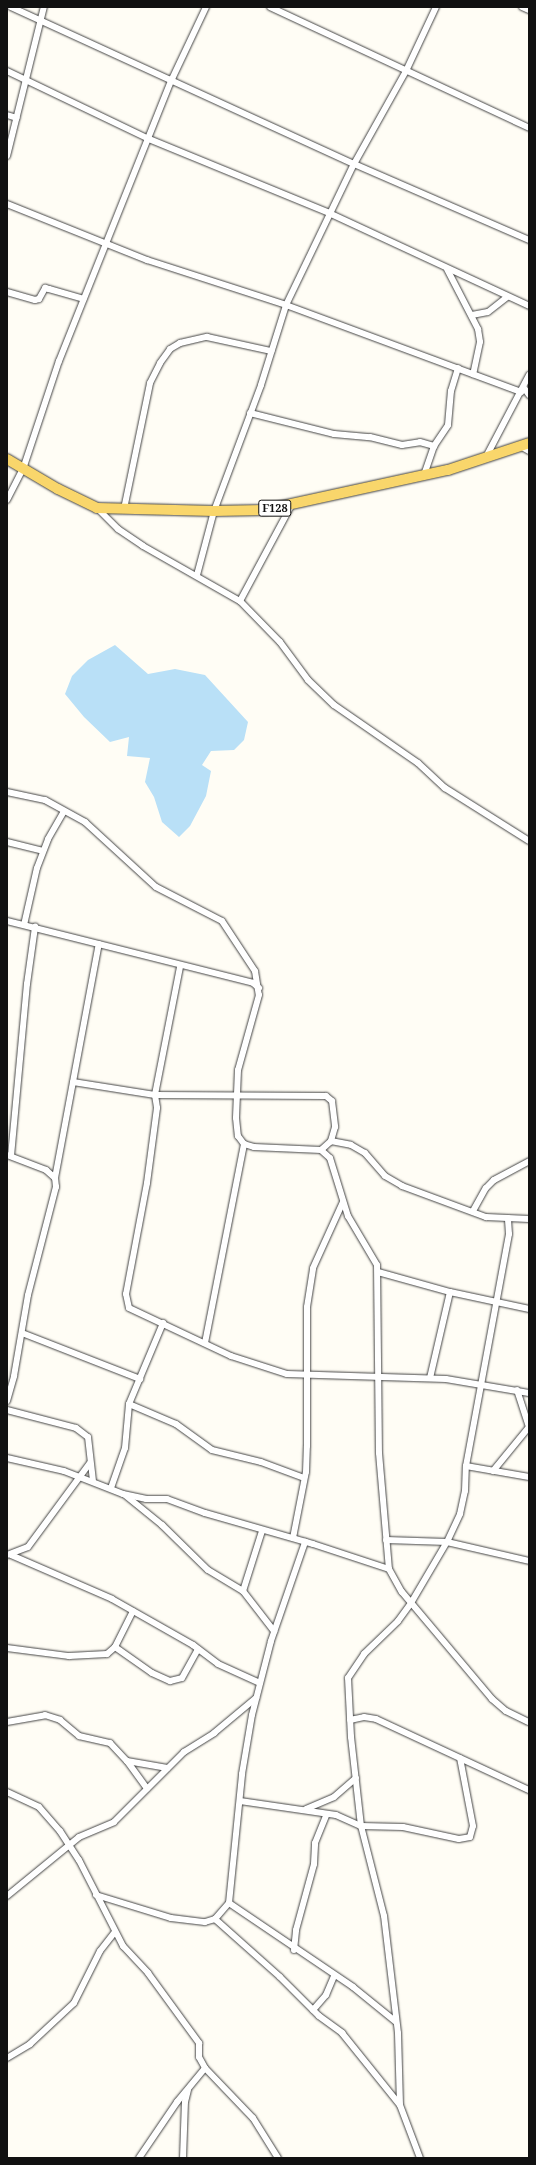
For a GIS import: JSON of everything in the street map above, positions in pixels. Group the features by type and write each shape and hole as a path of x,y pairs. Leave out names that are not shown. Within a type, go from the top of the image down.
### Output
{"main road":[{"name":"F128","path":"7,459 97,508 214,511 264,510 424,475 485,458 524,445"}],"street":[{"path":"11,7 172,79 354,164 529,240"},
{"path":"7,156 28,79 44,7"},
{"path":"7,500 23,469 59,361 108,242 172,79 206,7"},
{"path":"270,7 529,128"},
{"path":"197,575 214,511 250,413 286,305 354,164 406,71 436,7"},
{"path":"522,7 529,10"},
{"path":"7,70 149,138 330,213 506,297 529,306"},
{"path":"7,116 17,118"},
{"path":"7,204 108,242 147,260 286,305 473,374 522,390 529,396"},
{"path":"447,269 472,315 480,342 473,374"},
{"path":"7,292 35,300 39,299 45,288 49,288 84,299"},
{"path":"472,315 488,312 506,297"},
{"path":"124,509 150,383 160,362 170,349 180,343 207,337 271,351"},
{"path":"424,475 434,446 448,425 451,391 458,368"},
{"path":"485,458 528,378"},
{"path":"250,413 334,434 370,437 402,445 420,442 434,446"},
{"path":"524,445 529,451"},
{"path":"240,601 292,504"},
{"path":"97,508 118,529 143,546 197,575 240,601 280,642 308,680 334,705 418,763 445,788 529,841"},
{"path":"7,792 45,800 85,822 156,887 222,921 255,971 259,988 248,1040 238,1070 238,1136 244,1144 271,1150 321,1150 330,1158 348,1216 377,1265 377,1375 386,1540 389,1569 393,1580 492,1699 506,1711 529,1722"},
{"path":"24,925 37,868 43,852 64,811"},
{"path":"7,842 43,852"},
{"path":"7,921 35,927 180,967 253,983 259,988"},
{"path":"35,927 27,984 9,1155 46,1170 55,1178"},
{"path":"7,1401 22,1333 28,1295 56,1187 55,1178 98,944"},
{"path":"180,967 155,1095 157,1108 148,1175 126,1300 129,1308 231,1356 287,1374 377,1375 430,1378 529,1393"},
{"path":"73,1082 155,1095 237,1098 326,1096 332,1101 335,1127 331,1141 321,1150"},
{"path":"331,1141 351,1146 366,1153 385,1176 402,1186 486,1217 529,1219"},
{"path":"205,1343 244,1144"},
{"path":"473,1211 486,1188 494,1180 529,1161"},
{"path":"293,1538 304,1478 307,1446 307,1307 313,1268 343,1202"},
{"path":"420,2158 400,2105 396,2022 384,1916 361,1826 350,1720 348,1678 354,1666 373,1643 398,1621 411,1603 447,1542 460,1514 465,1491 466,1466 480,1385 509,1234 508,1218"},
{"path":"378,1272 450,1292 529,1309"},
{"path":"430,1378 450,1292"},
{"path":"111,1488 125,1448 130,1404 163,1323"},
{"path":"22,1333 140,1380"},
{"path":"493,1471 529,1427 516,1390"},
{"path":"130,1404 176,1424 212,1450 261,1462 304,1478"},
{"path":"7,1410 76,1428 88,1437 93,1481"},
{"path":"7,1458 81,1477 123,1494 162,1526 208,1570 243,1591 274,1631"},
{"path":"9,1555 28,1547 90,1463"},
{"path":"466,1466 529,1477"},
{"path":"123,1494 146,1499 167,1499 262,1531 293,1538 389,1569"},
{"path":"243,1591 262,1531"},
{"path":"386,1540 447,1542 529,1561"},
{"path":"96,1896 171,1918 205,1922 215,1919 229,1903 240,1801 256,1698 274,1631 305,1542"},
{"path":"9,1555 133,1611 198,1649 218,1664 260,1683"},
{"path":"7,1648 69,1656 107,1654 115,1647 133,1611"},
{"path":"115,1647 157,1676 170,1681 182,1678 198,1649"},
{"path":"7,1896 79,1837 114,1822 167,1768 256,1698"},
{"path":"7,1722 45,1715 60,1720 79,1736 110,1743 127,1761 147,1789"},
{"path":"350,1720 364,1717 376,1719 529,1790"},
{"path":"240,1801 306,1809 336,1815 361,1826 403,1827 459,1838 470,1837 473,1826 460,1758"},
{"path":"127,1761 167,1768"},
{"path":"306,1809 334,1797 356,1778"},
{"path":"7,1792 25,1798 39,1807 71,1845 123,1946 148,1973 199,2043 200,2057 205,2068 253,2118 278,2158"},
{"path":"294,1950 303,1897 314,1864 315,1843 327,1814"},
{"path":"229,1903 294,1950 374,2003 396,2022"},
{"path":"215,1919 313,2010 342,2033 400,2105"},
{"path":"7,2058 30,2044 74,2002 100,1951 116,1932"},
{"path":"313,2010 326,1995 334,1976"},
{"path":"139,2158 189,2086 205,2068"},
{"path":"183,2158 185,2102 189,2086"},
{"path":"184,2135 188,2158"}],"water":[{"path":"115,645 148,674 175,669 205,675 248,722 244,740 234,750 211,751 202,765 211,771 206,796 190,826 179,837 162,822 154,797 145,782 150,758 127,756 129,737 110,742 84,717 65,694 72,676 88,660"}]}
